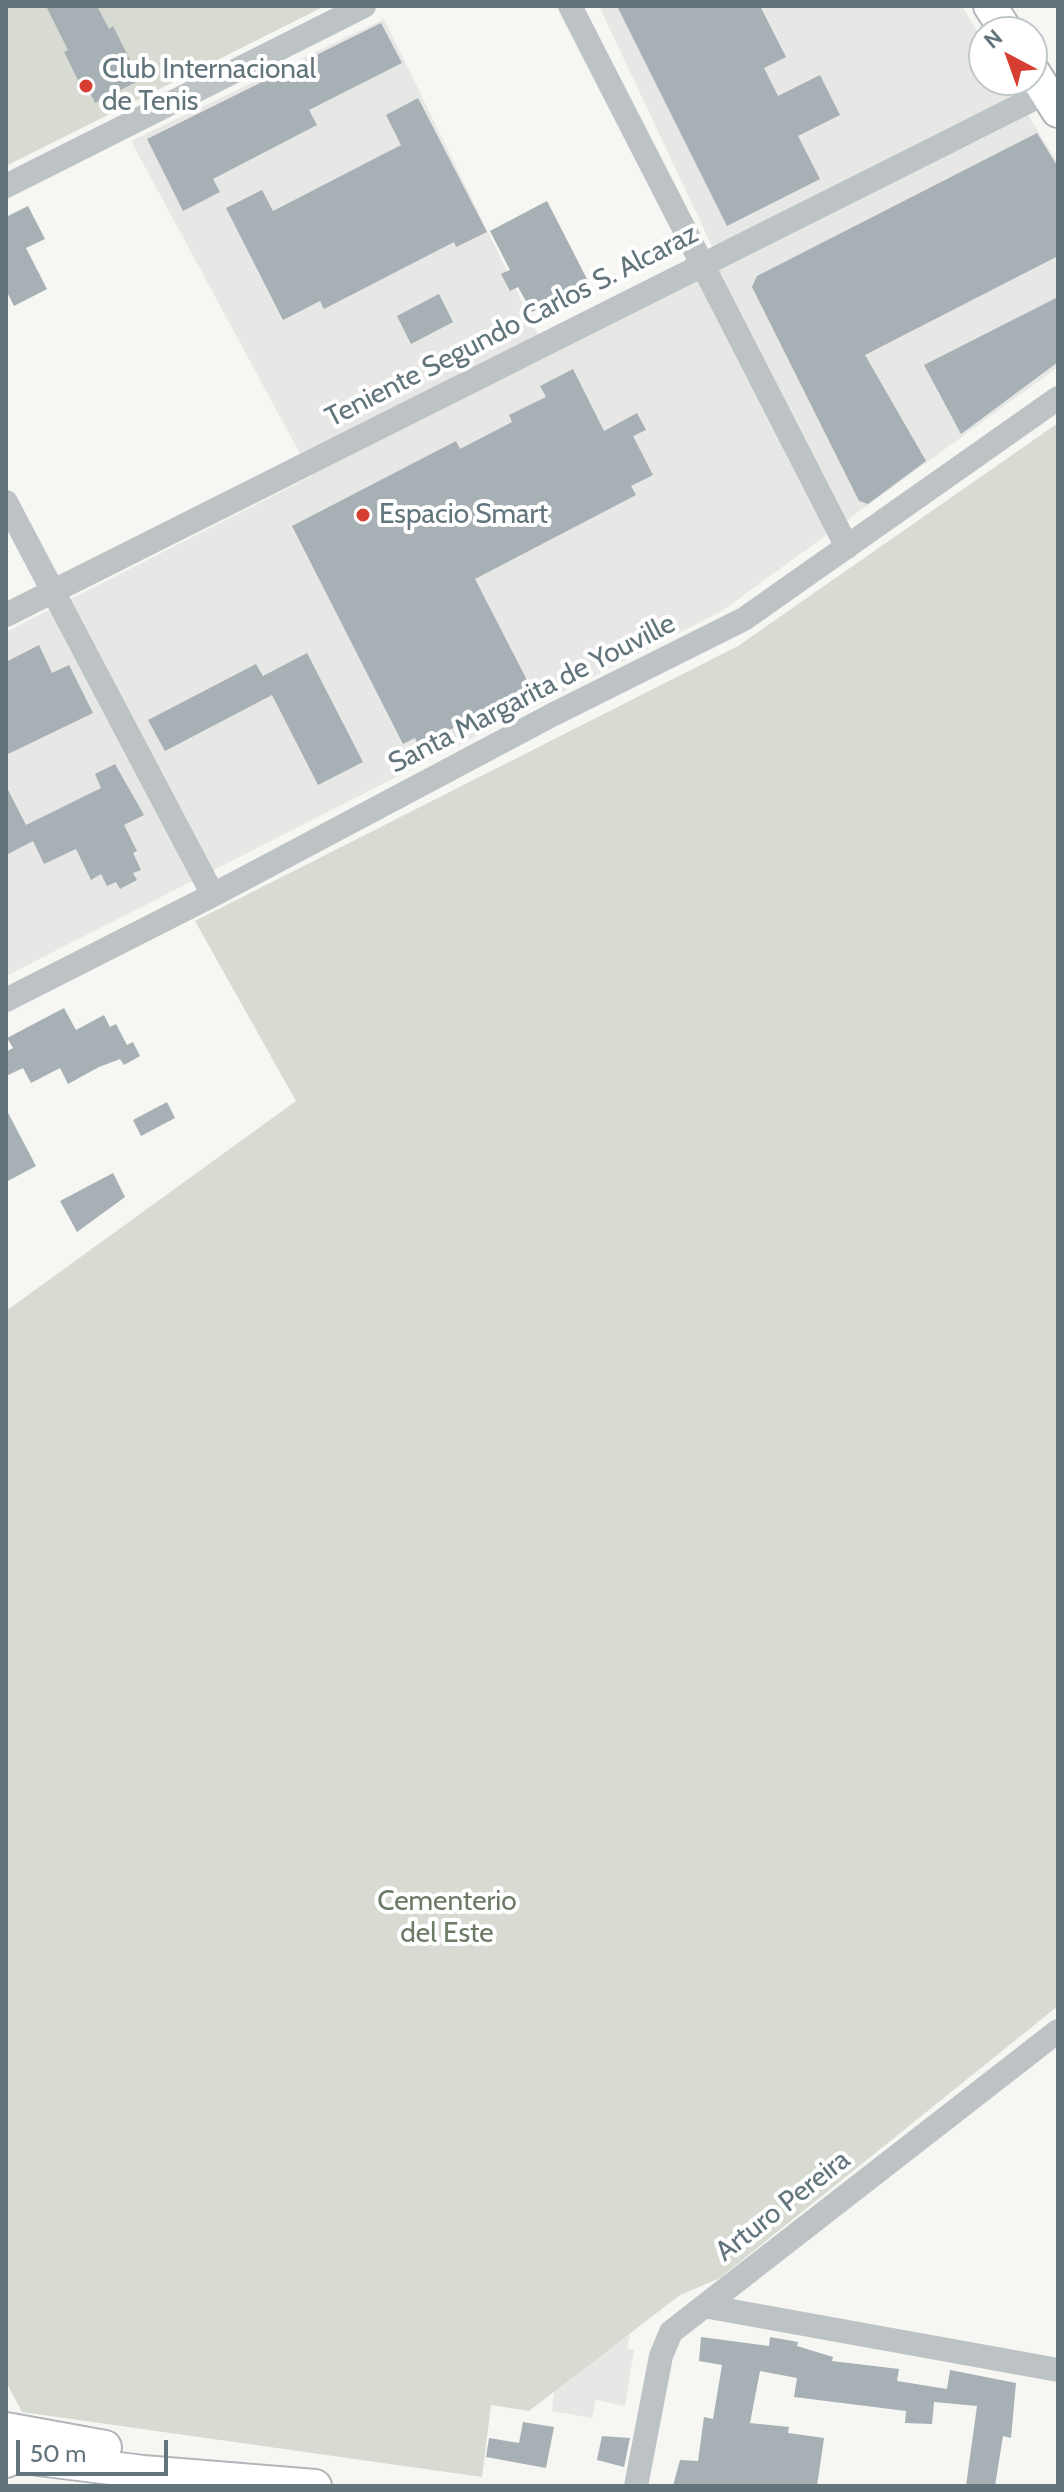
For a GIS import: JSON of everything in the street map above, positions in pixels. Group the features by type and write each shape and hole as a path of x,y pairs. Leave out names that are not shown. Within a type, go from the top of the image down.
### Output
{"main road":[{"path":"7,2450 143,2472 229,2476 315,2486"}],"street":[{"path":"6,186 364,6"},
{"path":"570,6 847,547"},
{"name":"Teniente Segundo Carlos S. Alcaraz","path":"6,615 1036,96"},
{"name":"Santa Margarita de Youville","path":"6,1000 213,895 552,715 744,619 1058,398"},
{"path":"6,502 213,895"},
{"name":"Arturo Pereira","path":"636,2486 661,2356 671,2332 1058,2031"},
{"path":"704,2306 1058,2370"}],"shaded area":[{"path":"599,6 962,6 968,16 968,96 1017,96 1058,164 1058,367 722,611 6,976 6,632 312,476 131,141 384,19 545,349 718,259"},
{"path":"630,2334 627,2348 634,2350 625,2406 596,2400 592,2418 552,2411 554,2392 546,2391"}],"green space":[{"name":"Club Internacional de Tenis","path":"6,6 325,6 6,166"},
{"name":"Cementerio del Este","path":"1058,423 1058,2006 720,2278 680,2295 529,2411 491,2405 482,2477 22,2412 6,2382 6,1311 296,1101 195,921 738,646"}],"building":[{"path":"46,6 97,6 109,29 113,26 130,60 125,62 136,82 95,103 85,82 80,84 64,52 68,50"},
{"path":"617,6 760,6 786,57 764,68 778,96 820,75 840,115 798,136 820,179 727,226"},
{"path":"381,23 402,63 309,110 317,125 213,179 220,192 183,211 147,139"},
{"path":"418,98 487,232 456,247 454,242 324,309 320,301 283,320 226,208 262,190 273,211 401,145 386,115"},
{"path":"1037,133 1058,167 1058,256 865,355 926,461 868,504 859,501 752,287 757,276"},
{"path":"547,201 589,283 532,312 518,287 510,291 501,274 510,270 490,231"},
{"path":"28,206 45,239 26,248 47,289 14,306 6,290 6,217"},
{"path":"439,294 453,322 411,344 397,316"},
{"path":"1058,297 1058,362 961,434 924,365"},
{"path":"573,369 604,431 637,413 646,430 633,436 653,475 631,486 636,495 475,579 530,686 488,708 489,711 418,745 415,738 403,744 292,526 456,441 460,449 512,422 509,415 546,397 540,386"},
{"path":"39,645 52,673 69,665 93,713 6,755 6,662"},
{"path":"307,653 363,762 318,785 272,695 165,751 148,720 256,664 263,676"},
{"path":"115,764 144,815 124,825 137,851 133,853 141,870 133,873 137,880 120,889 116,882 107,886 101,874 91,880 76,849 44,864 33,841 6,855 6,786 26,825 101,788 95,774"},
{"path":"64,1008 76,1030 104,1015 110,1027 116,1024 127,1045 133,1042 140,1056 124,1065 120,1059 99,1067 68,1084 60,1068 31,1083 23,1068 6,1076 6,1052 13,1048 7,1038"},
{"path":"167,1102 175,1118 141,1136 133,1120"},
{"path":"6,1109 36,1166 6,1182"},
{"path":"113,1173 125,1197 77,1232 60,1201"},
{"path":"701,2337 769,2346 770,2337 798,2342 797,2346 833,2357 832,2361 899,2369 897,2381 947,2389 950,2370 1016,2383 1011,2438 1003,2436 995,2486 966,2486 977,2406 934,2402 932,2424 905,2423 906,2411 794,2397 797,2378 760,2371 750,2423 789,2427 788,2433 824,2438 817,2486 673,2486 680,2460 698,2461 704,2417 713,2419 722,2365 699,2361"},
{"path":"523,2422 554,2427 546,2468 486,2457 489,2438 519,2443"},
{"path":"602,2436 630,2438 624,2467 597,2460"}],"place":[{"name":"Club Internacional de Tenis","path":"86,86"},
{"name":"Espacio Smart","path":"363,515"}]}
